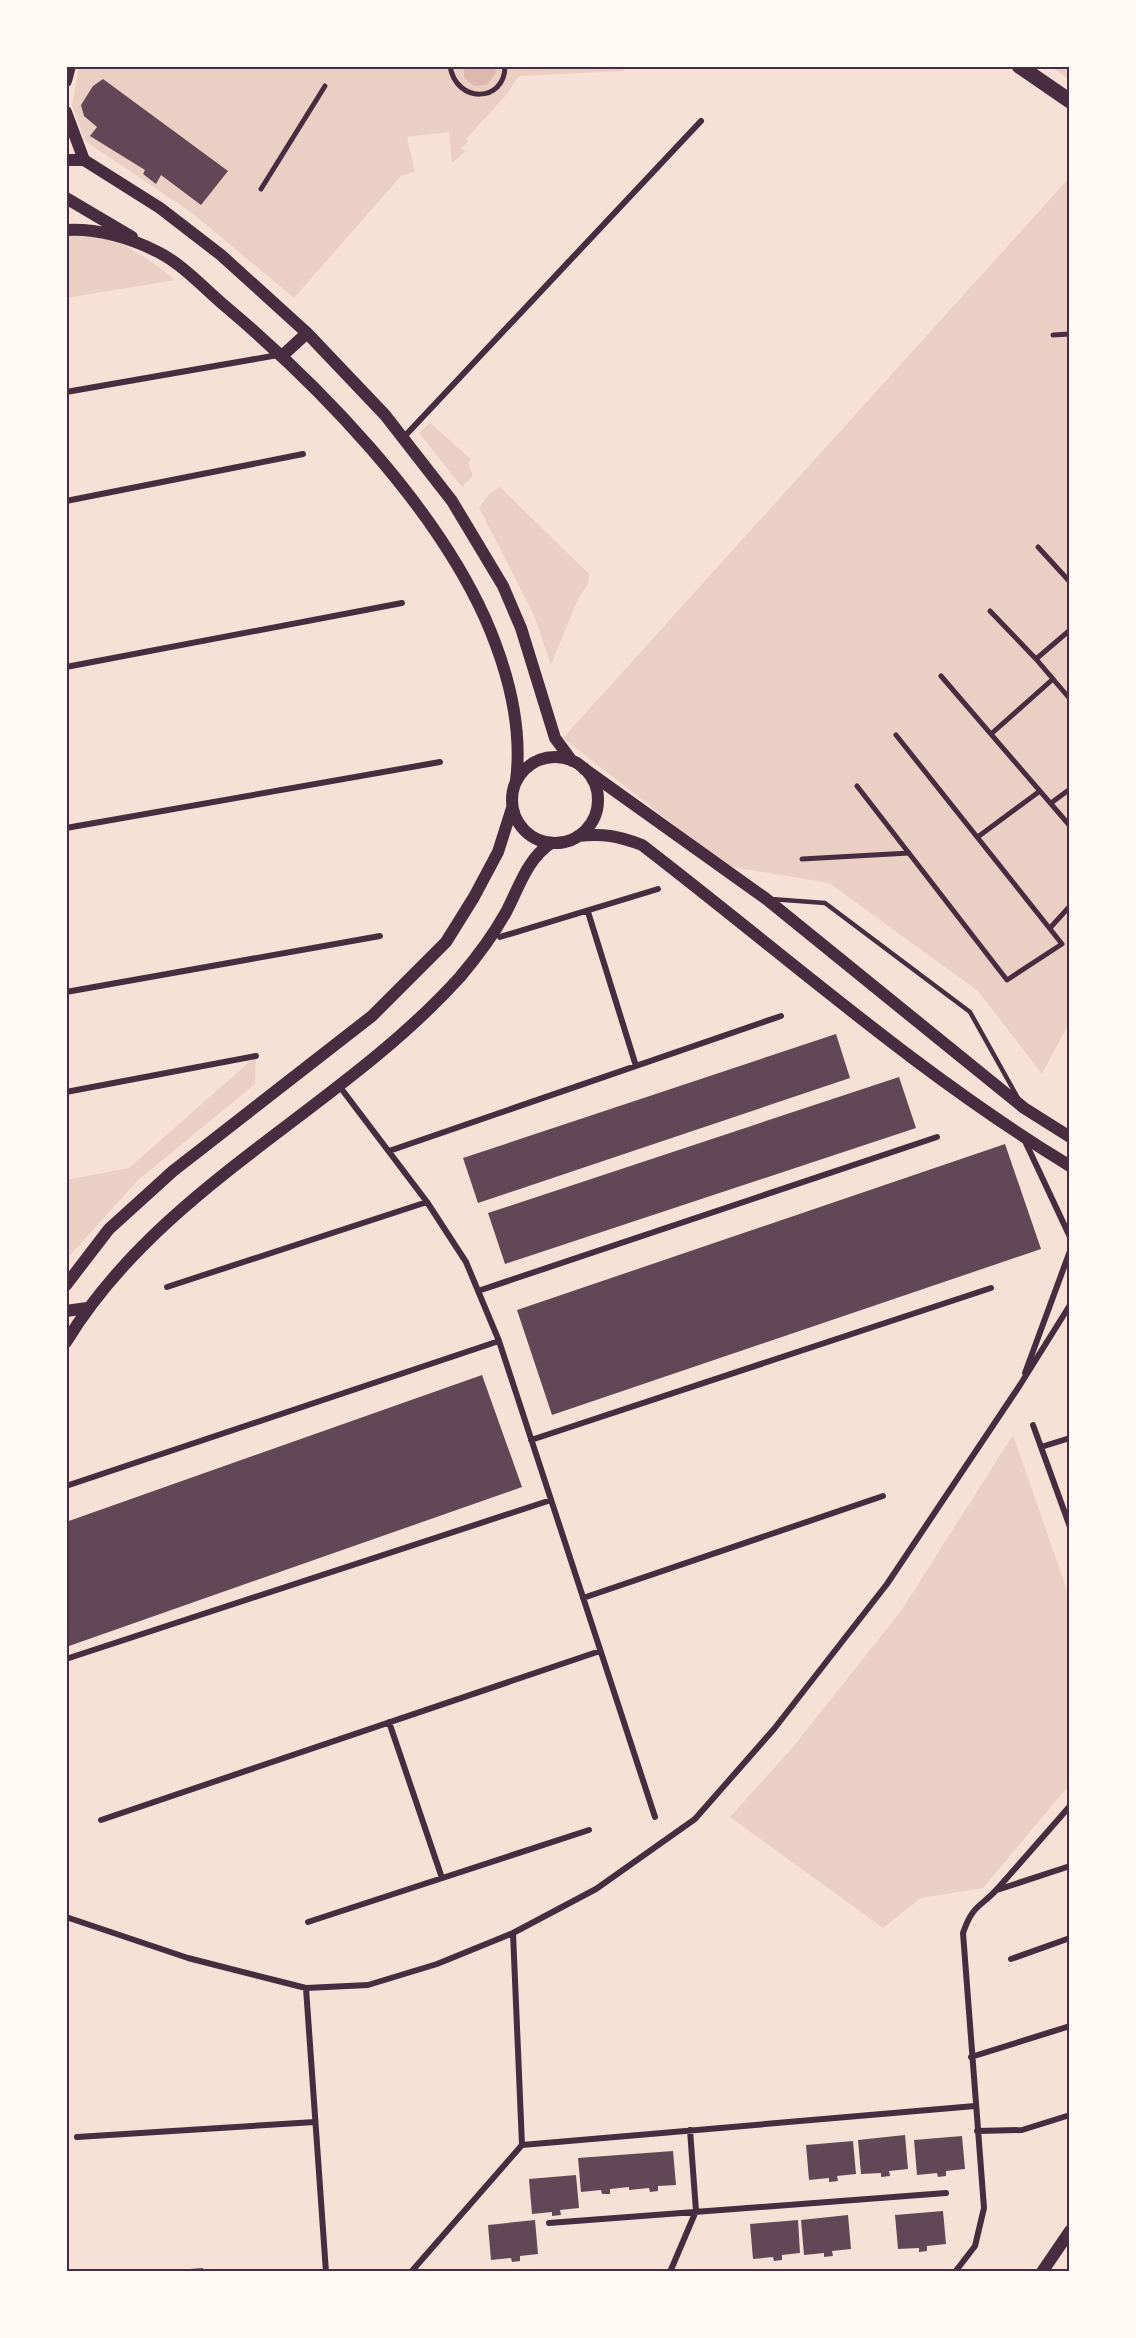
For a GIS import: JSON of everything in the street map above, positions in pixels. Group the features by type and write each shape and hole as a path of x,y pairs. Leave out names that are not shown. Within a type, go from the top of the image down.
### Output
{"highway":[{"path":"1019,67 1070,101"}],"main road":[{"path":"66,81 70,66"},
{"path":"66,112 84,160"},
{"path":"66,160 84,160 160,208 221,255 307,333 385,415 452,501 503,586 521,628 555,738 594,783 598,802 589,826 578,836"},
{"path":"66,198 159,252 283,355 361,438 398,483 427,519 462,574 485,618 510,688 519,756 512,794 512,808 498,852 474,897 439,950 372,1016 173,1171 109,1229 66,1285"},
{"path":"66,230 102,232 159,252"},
{"path":"283,355 307,333"},
{"path":"516,781 525,769 547,758 578,764 765,898 1024,1108 1070,1137"},
{"path":"512,808 517,821 526,832 538,840 551,843 565,842 578,836 599,833 621,836 642,845 753,930 855,1016 1024,1138 1070,1166"},
{"path":"66,1342 87,1308 136,1250 192,1199 340,1087 431,1008 478,956 505,914 532,861 551,843"},
{"path":"66,1311 87,1308"},
{"path":"1042,2272 1070,2231"}],"street":[{"path":"450,66 452,75 462,90 480,94 496,88 502,80 505,66"},
{"path":"261,189 325,86"},
{"path":"403,438 701,121"},
{"path":"1053,335 1070,334"},
{"path":"66,392 283,355"},
{"path":"66,501 303,454"},
{"path":"1038,548 1070,582"},
{"path":"66,667 402,603"},
{"path":"990,611 1070,699"},
{"path":"1036,659 1070,630"},
{"path":"941,676 1070,826"},
{"path":"991,734 1053,680"},
{"path":"857,786 1007,980 1062,944 979,836 896,735"},
{"path":"66,828 440,762"},
{"path":"1051,803 1070,789"},
{"path":"979,836 1041,791"},
{"path":"802,859 909,853"},
{"path":"500,937 658,889"},
{"path":"1050,928 1070,906"},
{"path":"588,912 636,1066"},
{"path":"66,992 380,936"},
{"path":"389,1151 781,1016"},
{"path":"66,1092 256,1056"},
{"path":"340,1087 427,1202 466,1262 499,1341 654,1817"},
{"path":"478,1291 937,1137"},
{"path":"1024,1138 1070,1237"},
{"path":"167,1287 427,1202"},
{"path":"1020,1384 1070,1251"},
{"path":"531,1440 991,1288"},
{"path":"66,1917 188,1958 306,1988 368,1985 437,1964 513,1933 596,1889 695,1820 774,1729 887,1584 1070,1305"},
{"path":"66,1486 499,1341"},
{"path":"1034,1425 1070,1527"},
{"path":"1041,1447 1070,1438"},
{"path":"583,1598 883,1496"},
{"path":"66,1659 551,1500"},
{"path":"101,1820 600,1651"},
{"path":"389,1722 442,1878"},
{"path":"955,2272 975,2246 984,2208 963,1933 969,1915 980,1902 997,1890 1070,1806"},
{"path":"308,1922 589,1830"},
{"path":"997,1890 1070,1866"},
{"path":"411,2272 522,2145 513,1933"},
{"path":"1011,1959 1070,1938"},
{"path":"306,1988 326,2272"},
{"path":"971,2057 1070,2026"},
{"path":"522,2145 975,2106"},
{"path":"977,2131 1022,2130 1070,2115"},
{"path":"77,2137 315,2122"},
{"path":"670,2272 696,2211 690,2130"},
{"path":"549,2223 946,2193"}],"lane":[{"path":"765,898 825,903 970,1012 1024,1108"}],"shaded area":[{"path":"79,66 623,66 624,71 519,76 507,94 466,139 468,141 461,148 465,151 452,163 449,132 407,137 415,172 401,176 294,298 192,213 85,141 72,105"},
{"path":"464,66 495,66 496,73 487,85 474,86 464,78"},
{"path":"1050,66 1070,66 1070,80"},
{"path":"1070,177 1070,1021 1042,1074 978,991 829,883 727,866 563,738"},
{"path":"66,235 98,238 125,246 149,260 175,280 66,298"},
{"path":"430,423 471,459 468,464 473,475 462,487 419,433"},
{"path":"500,487 589,574 588,584 578,599 551,665 534,615 479,508 490,493"},
{"path":"256,1056 255,1084 137,1181 66,1260 66,1180 129,1168"},
{"path":"1013,1435 1070,1599 1070,1784 983,1888 921,1898 883,1928 730,1817 793,1747 901,1611"}],"building":[{"path":"103,79 228,171 201,205 161,175 156,184 143,174 145,170 90,136 97,127 84,116 81,105 93,86"},
{"path":"836,1034 850,1078 478,1203 463,1158"},
{"path":"899,1077 916,1128 505,1264 488,1213"},
{"path":"1005,1144 1041,1249 552,1415 517,1310"},
{"path":"482,1375 522,1487 69,1646 66,1637 66,1522"},
{"path":"905,2135 908,2169 889,2171 890,2176 881,2177 881,2173 861,2174 858,2140"},
{"path":"962,2136 965,2169 946,2171 946,2176 938,2177 937,2173 917,2175 914,2140"},
{"path":"853,2141 856,2174 837,2176 838,2181 829,2182 829,2178 809,2180 806,2145"},
{"path":"673,2151 676,2185 658,2186 658,2191 650,2192 649,2188 629,2190 629,2187 610,2189 610,2194 602,2194 601,2190 581,2192 578,2158"},
{"path":"576,2175 579,2208 560,2210 561,2215 552,2216 552,2212 532,2214 529,2179"},
{"path":"943,2211 946,2244 927,2246 927,2251 919,2252 919,2248 898,2249 895,2215"},
{"path":"848,2215 851,2249 832,2251 833,2256 824,2257 824,2253 804,2255 801,2220"},
{"path":"535,2220 538,2254 520,2256 520,2261 512,2262 511,2258 491,2260 488,2225"},
{"path":"798,2220 800,2253 782,2255 782,2260 774,2261 773,2257 753,2259 750,2224"},
{"path":"203,2268 204,2272 176,2272 176,2270"}]}
